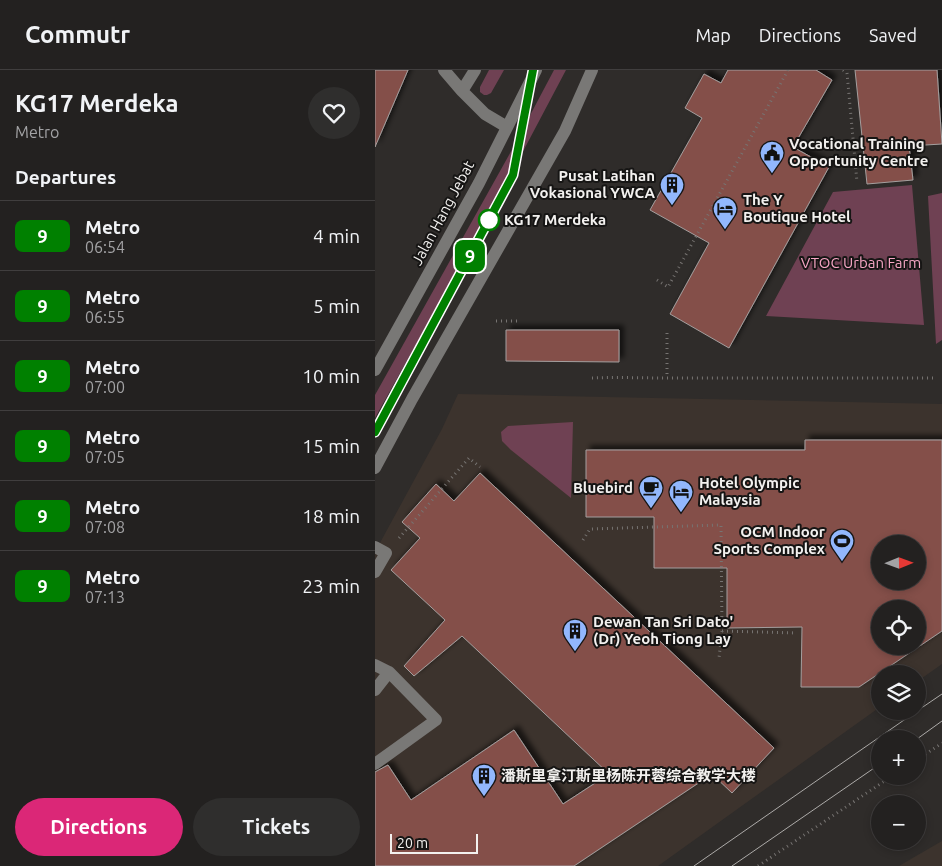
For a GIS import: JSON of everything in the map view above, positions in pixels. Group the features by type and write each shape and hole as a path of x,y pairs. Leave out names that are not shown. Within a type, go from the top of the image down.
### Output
{"street":[{"path":"444,70 462,92 485,114 507,127"},
{"path":"462,92 475,70"},
{"name":"Jalan Hang Jebat","path":"375,370 474,192 536,70"},
{"path":"375,468 412,398 565,131 593,70"},
{"path":"375,572 380,550"},
{"path":"375,665 389,672 436,720 375,764"},
{"path":"375,690 389,672"}],"path":[{"path":"657,280 668,287 788,70"},
{"path":"843,70 847,73 857,182"},
{"path":"496,321 520,321"},
{"path":"667,333 667,378"},
{"path":"592,378 628,376 667,378 936,378"},
{"path":"380,550 469,458 480,467"},
{"path":"583,540 590,528 721,525 722,631 719,658"},
{"path":"722,631 797,633"},
{"path":"926,754 942,743"},
{"path":"757,866 879,785"}],"shaded area":[{"path":"458,394 942,404 942,664 926,675 926,665 871,665 871,713 658,866 375,866 375,552 442,429"},
{"path":"942,841 942,866 899,866"}],"green space":[{"path":"489,70 504,70 491,93 484,95 480,92 480,87"},
{"path":"554,70 566,70 519,159 375,418 375,395 509,155"},
{"name":"VTOC Urban Farm","path":"912,185 924,325 766,316 833,192"},
{"path":"942,193 942,340 936,344 928,196"},
{"path":"573,422 571,498 511,450 502,441 501,432 508,426"}],"building":[{"path":"375,70 408,70 375,147"},
{"path":"728,70 816,70 832,80 793,147 829,167 729,348 670,314 709,243 650,210 702,118 685,108 704,74 721,83"},
{"path":"855,70 937,70 942,144 909,146 913,180 867,184"},
{"path":"506,330 619,330 619,362 506,361"},
{"path":"805,440 942,440 942,631 926,642 926,600 871,600 871,655 906,655 892,665 871,665 871,679 859,687 801,687 802,627 727,628 727,568 654,568 654,517 586,517 586,450 805,450"},
{"path":"480,473 774,748 732,793 712,774 574,866 375,866 375,772 388,765 411,800 514,730 563,804 609,774 462,636 414,676 404,666 445,620 391,570 420,538 402,522 436,484 454,501"}],"tram line":[{"path":"926,705 942,694"},
{"path":"694,866 904,720"},
{"path":"926,733 942,721"},
{"path":"732,866 871,770"}],"metro line":[{"name":"9","path":"375,432 513,175 533,70"}],"place":[{"name":"Vocational Training Opportunity Centre","path":"772,174"},
{"name":"Pusat Latihan Vokasional YWCA","path":"672,206"},
{"name":"KG17 Merdeka","path":"489,220"},
{"name":"The Y Boutique Hotel","path":"725,230"},
{"name":"Bluebird","path":"651,509"},
{"name":"Hotel Olympic Malaysia","path":"681,513"},
{"name":"OCM Indoor Sports Complex","path":"842,562"},
{"name":"Dewan Tan Sri Dato' (Dr) Yeoh Tiong Lay","path":"575,652"},
{"name":"潘斯里拿汀斯里杨陈开蓉综合教学大楼","path":"484,797"}]}
